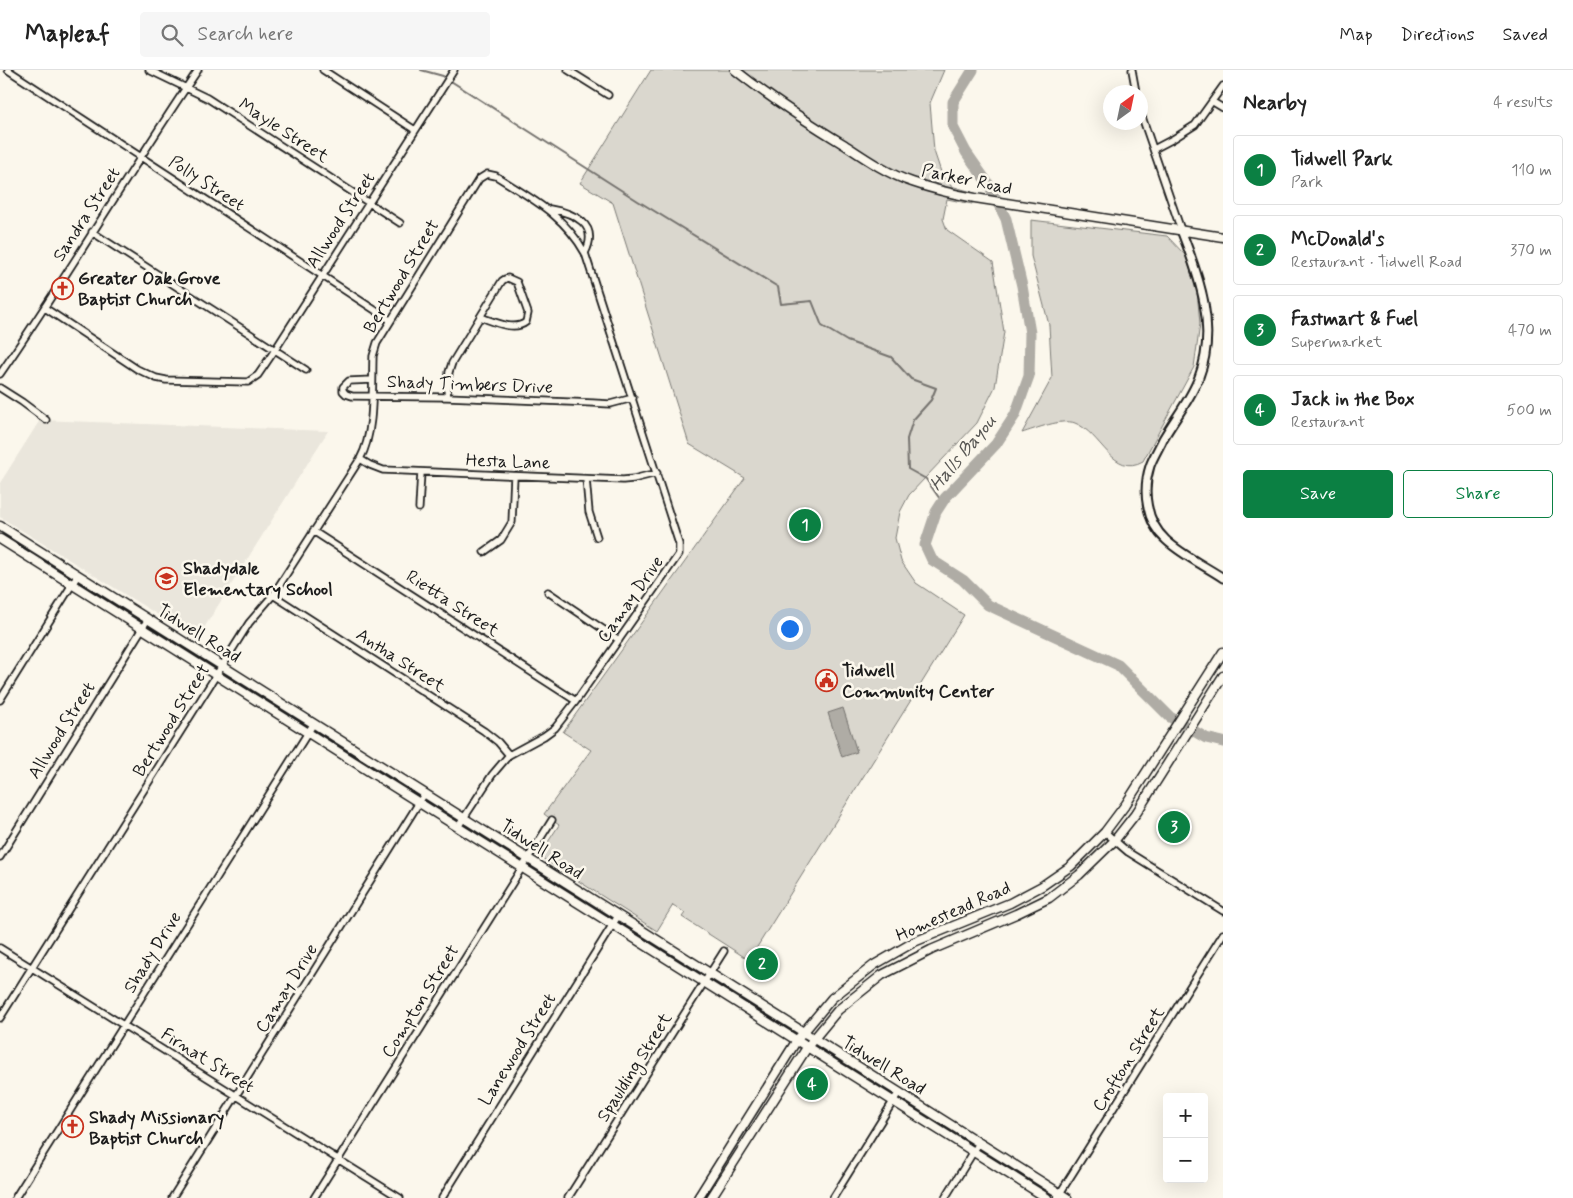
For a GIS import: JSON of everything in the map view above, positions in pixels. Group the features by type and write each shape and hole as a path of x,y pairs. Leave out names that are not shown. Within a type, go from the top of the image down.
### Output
{"main road":[{"name":"Parker Road","path":"735,70 792,112 867,159 910,182 952,194 1223,237"},
{"name":"Tidwell Road","path":"3,528 465,817 618,916 979,1143 1058,1196 1067,1198"},
{"name":"Tidwell Road","path":"0,540 217,674 1047,1198"},
{"name":"Homestead Road","path":"699,1196 797,1040 832,998 874,965 914,942 1010,903 1042,886 1071,866 1105,832 1126,804 1223,652"},
{"name":"Homestead Road","path":"711,1198 808,1046 838,1010 882,975 931,950 1049,898 1097,860 1137,812 1223,676"},
{"path":"1203,682 1214,690"},
{"path":"1154,760 1166,767"},
{"path":"1042,886 1049,898"},
{"path":"961,923 967,935"},
{"path":"750,1115 760,1122"},
{"path":"699,1196 711,1198"}],"street":[{"name":"Polly Street","path":"8,70 390,320"},
{"name":"Mayle Street","path":"149,70 207,98 400,223"},
{"name":"Sandra Street","path":"0,374 45,308 92,232 198,70"},
{"path":"323,70 416,130"},
{"name":"Allwood Street","path":"45,308 137,369 156,378 166,380 248,382 258,375 454,70"},
{"path":"568,70 608,95"},
{"path":"1132,70 1135,85"},
{"path":"1154,149 1195,125 1223,86"},
{"path":"1213,102 1223,108"},
{"path":"1147,130 1198,278 1207,315 1206,346 1200,376 1150,466 1146,495 1152,521 1166,540 1223,578"},
{"name":"Camay Drive","path":"458,827 492,775 509,756 555,728 679,554 679,544 657,473 585,253 570,230 546,208 496,176 487,174"},
{"name":"Bertwood Street","path":"0,1018 249,623 273,595 360,459 369,438 373,356 377,343 479,179 487,174"},
{"name":"Camay Drive","path":"546,208 566,212 576,216 583,222 588,230 589,238 585,253"},
{"path":"92,232 306,370"},
{"path":"447,397 449,372 452,363 480,316 505,279 508,278 517,282 528,313 526,322 518,326 512,326 480,316"},
{"name":"Shady Timbers Drive","path":"372,380 349,382 343,387 343,391 352,396 447,397 610,404 633,398"},
{"path":"0,388 46,420"},
{"name":"Hesta Lane","path":"360,459 378,468 420,472 628,480 657,473"},
{"path":"418,508 420,472"},
{"path":"484,552 501,540 512,522 514,476"},
{"path":"586,479 589,512 597,538"},
{"path":"0,540 3,528"},
{"name":"Rietta Street","path":"313,531 576,701"},
{"path":"0,700 78,575"},
{"path":"548,592 619,640"},
{"name":"Antha Street","path":"273,595 484,731 498,742 509,756"},
{"name":"Allwood Street","path":"0,857 148,619"},
{"name":"Shady Drive","path":"15,1198 314,723"},
{"name":"Camay Drive","path":"172,1198 425,793"},
{"name":"Compton Street","path":"314,1198 552,820"},
{"path":"1105,832 1128,852 1223,911"},
{"name":"Lanewood Street","path":"442,1198 618,916"},
{"name":"Crofton Street","path":"1058,1196 1223,934"},
{"name":"Firnat Street","path":"0,948 400,1198"},
{"name":"Spaulding Street","path":"568,1198 724,951"},
{"path":"833,1198 899,1092"},
{"path":"945,1198 979,1143"}],"shaded area":[{"path":"651,70 944,70 930,103 934,151 942,175 951,186 972,192 972,204 947,199 943,219 947,230 993,262 1004,332 995,387 977,423 909,495 900,512 895,538 901,561 916,583 964,615 749,960 682,917 685,913 673,905 657,931 539,856 559,825 544,814 591,750 563,732 745,478 689,444 613,203 580,183"},
{"path":"1031,220 1167,236 1186,256 1197,291 1200,324 1194,367 1143,461 1133,465 1123,464 1115,459 1084,428 1075,423 1056,423 1022,433 1052,378 1049,325 1031,256"},
{"name":"Shadydale Elementary School","path":"40,420 328,431 197,639 0,517 0,483"},
{"path":"843,708 857,752 842,757 828,713"}],"waterway":[{"path":"421,70 443,76 638,201 778,287 781,304 812,301 822,326 847,341 891,357 911,379 936,388 931,400 913,420 907,439 908,469 926,479 942,502"},
{"name":"Halls Bayou","path":"973,70 953,102 953,127 966,152 989,185 1006,219 1022,286 1030,333 1029,376 1015,415 996,444 945,498 936,512 925,545 932,560 963,580 988,605 1118,665 1170,717 1206,738 1223,742"}],"place":[{"name":"Greater Oak Grove Baptist Church","path":"62,288"},
{"name":"Tidwell Park","path":"805,525"},
{"name":"Shadydale Elementary School","path":"167,578"},
{"name":"Tidwell Community Center","path":"826,680"},
{"name":"Fastmart & Fuel","path":"1174,827"},
{"name":"McDonald's","path":"762,964"},
{"name":"Jack in the Box","path":"812,1084"},
{"name":"Shady Missionary Baptist Church","path":"73,1127"}]}
